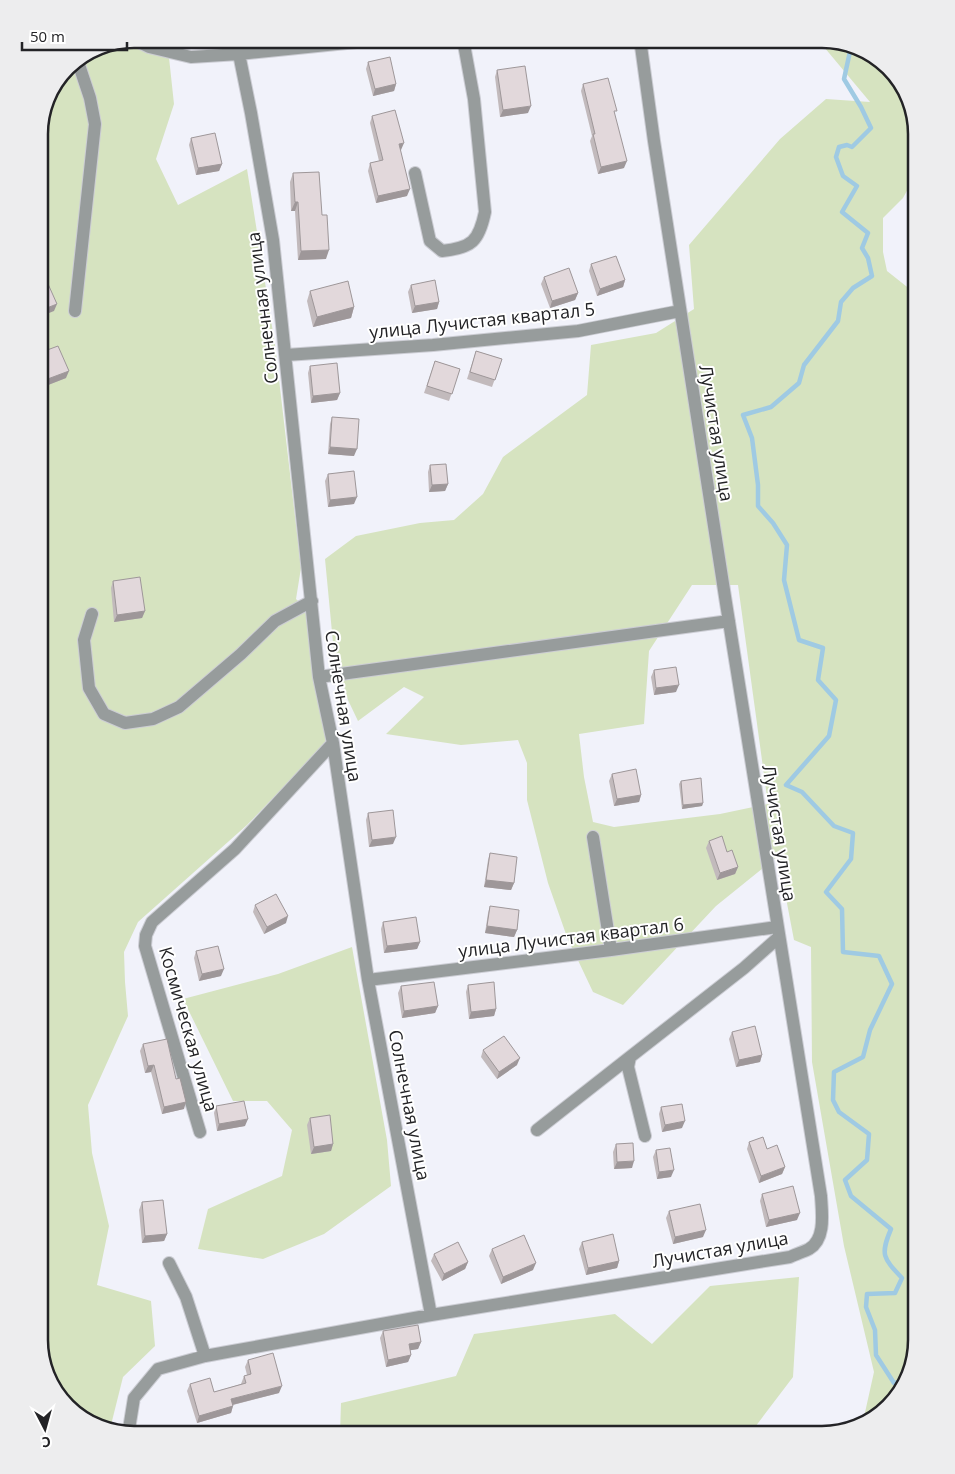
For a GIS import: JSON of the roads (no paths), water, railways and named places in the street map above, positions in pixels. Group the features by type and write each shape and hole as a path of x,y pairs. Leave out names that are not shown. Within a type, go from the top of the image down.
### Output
{"street":[{"path":"153,48 191,57 298,48"},
{"name":"Солнечная улица","path":"239,48 273,240 319,677 333,743 368,980 431,1315"},
{"path":"415,172 430,241 442,251 457,249 474,242 482,227 486,212 474,99 465,48"},
{"name":"Лучистая улица","path":"431,1315 790,1257 811,1248 820,1233 823,1216 680,311 641,48"},
{"path":"74,311 95,124 90,98 80,66"},
{"name":"улица Лучистая квартал 5","path":"286,356 433,345 578,331 680,311"},
{"path":"92,614 84,640 89,688 104,714 125,723 153,719 179,707 241,654 275,621 312,601"},
{"path":"319,677 729,621"},
{"name":"Космическая улица","path":"200,1132 145,946 146,935 152,922 235,849 333,743"},
{"path":"593,837 611,950"},
{"path":"537,1130 744,968 778,932"},
{"name":"улица Лучистая квартал 6","path":"368,980 611,950 778,932"},
{"path":"630,1057 628,1066 644,1136"},
{"path":"169,1263 186,1297 205,1356"},
{"path":"129,1426 134,1398 158,1369 205,1356 431,1315"}],"waterway":[{"path":"850,52 844,79 871,128 852,147 847,145 839,147 836,157 843,176 857,186 842,212 868,233 862,248 868,258 872,276 853,288 841,302 838,321 804,365 799,383 771,407 743,415 752,438 758,485 758,506 773,523 787,545 784,580 799,640 823,648 818,680 836,700 829,736 786,785 802,792 834,826 853,833 851,859 826,892 842,909 843,952 879,956 892,984 870,1030 863,1057 834,1072 833,1100 839,1112 869,1134 867,1160 845,1180 851,1196 891,1229 885,1245 885,1256 902,1278 895,1293 867,1294 866,1307 875,1330 876,1355 894,1383 897,1383"}]}
